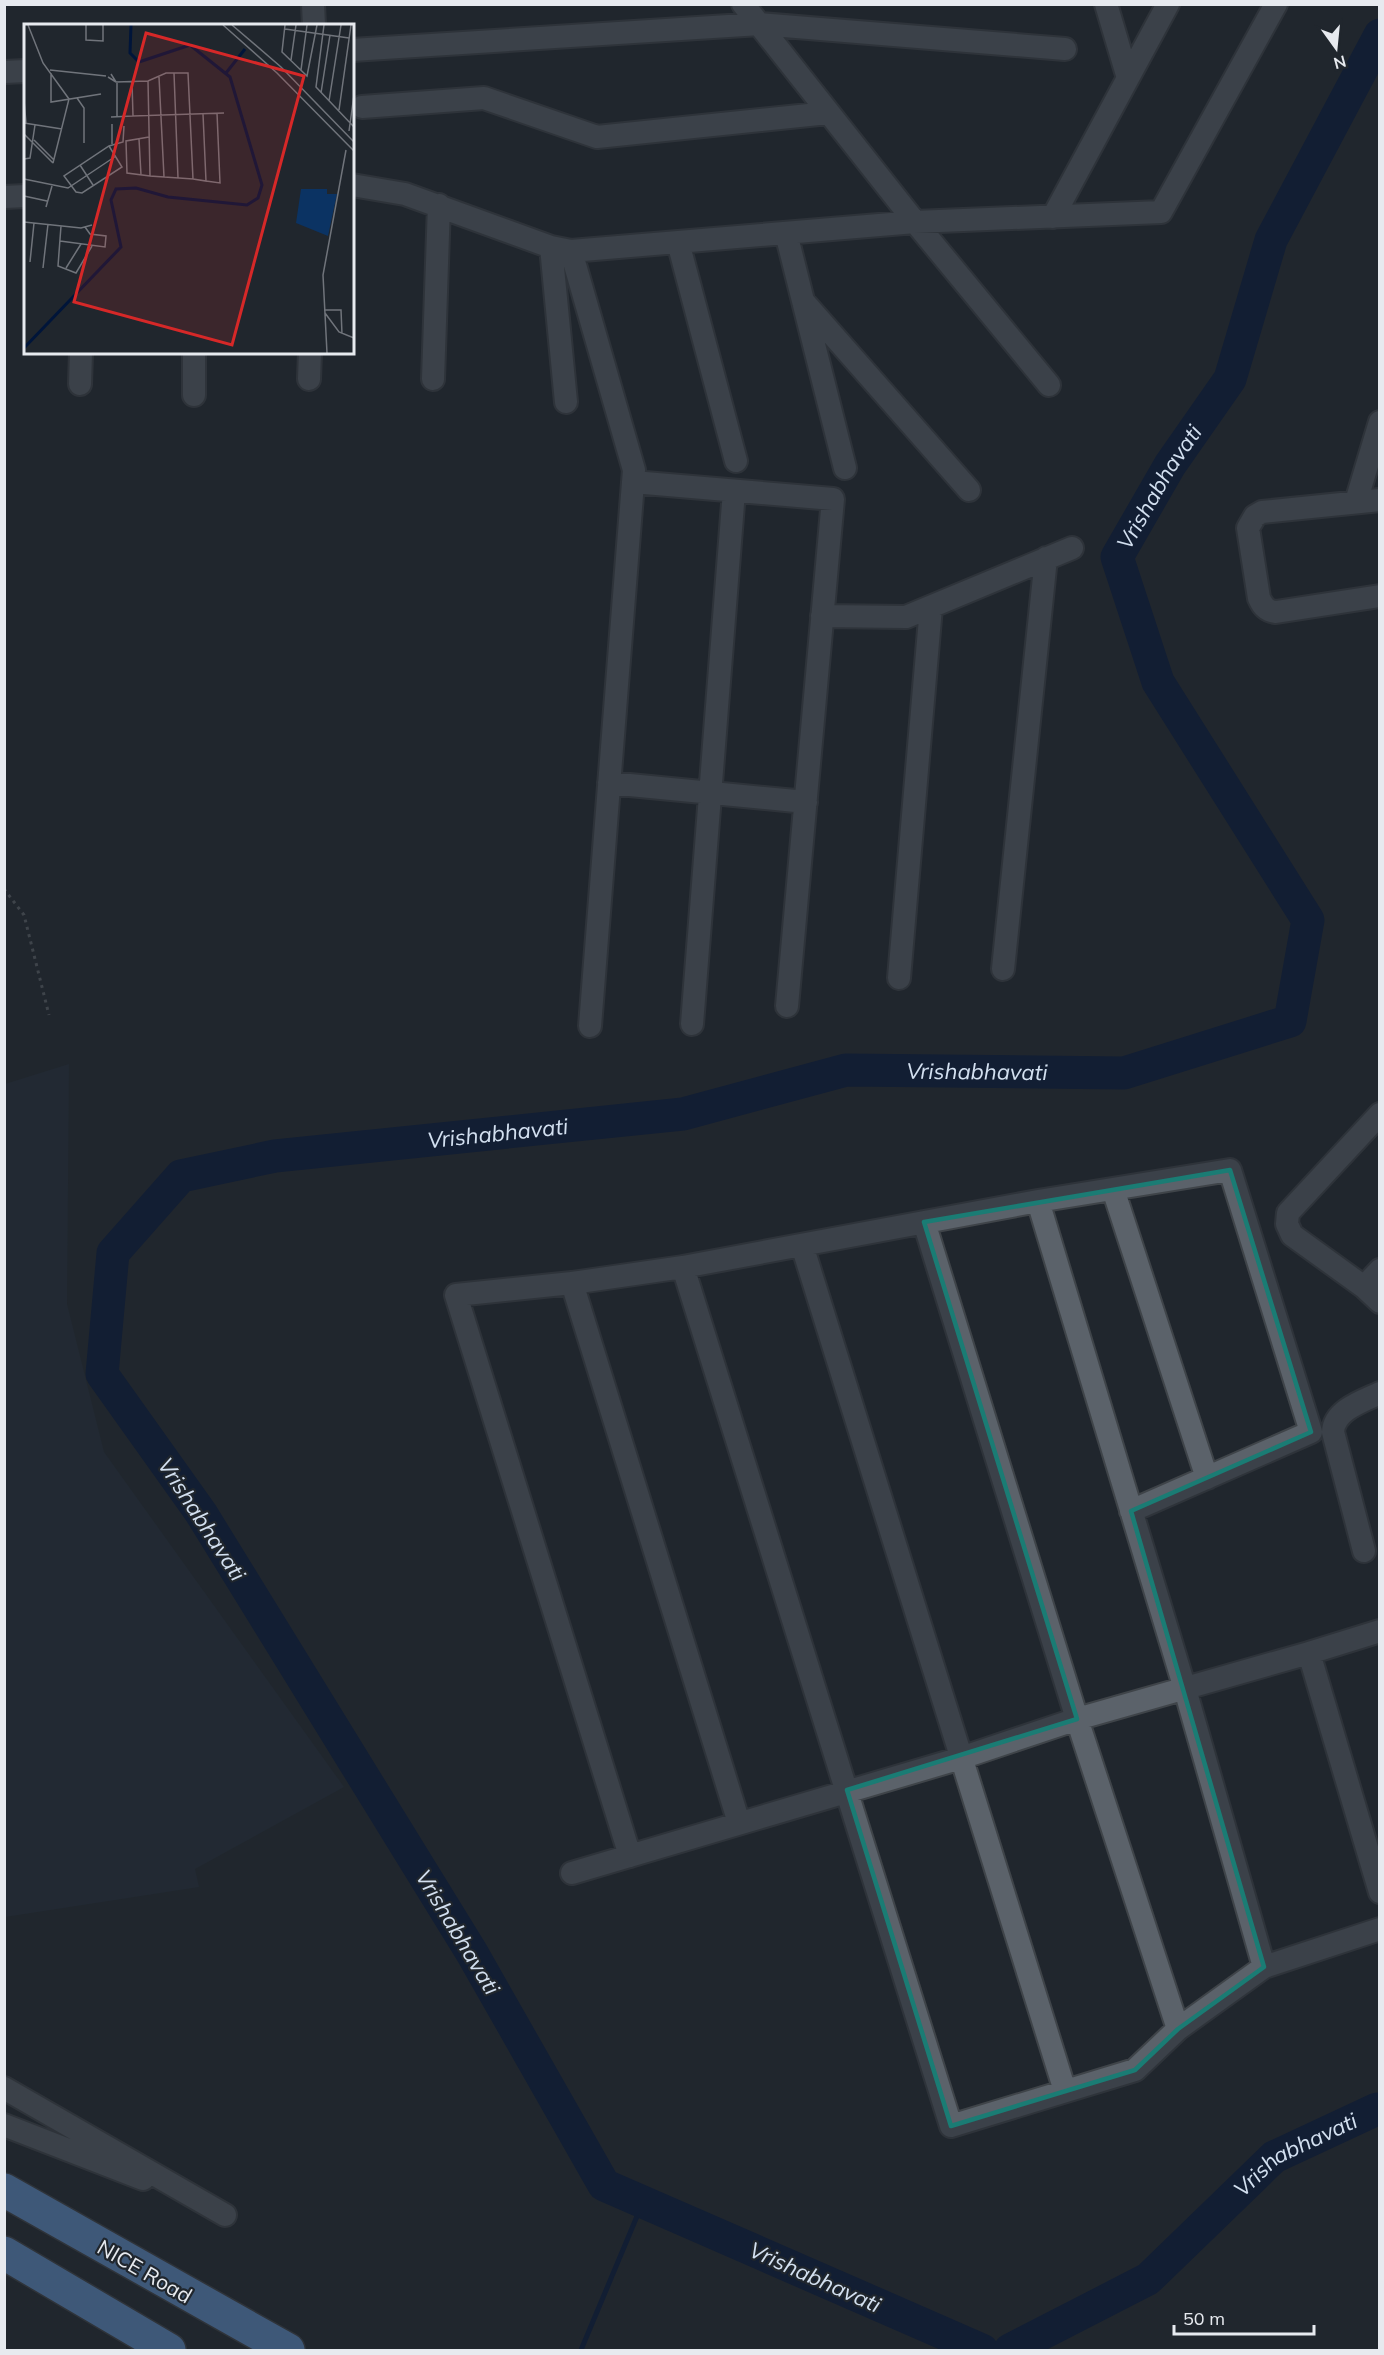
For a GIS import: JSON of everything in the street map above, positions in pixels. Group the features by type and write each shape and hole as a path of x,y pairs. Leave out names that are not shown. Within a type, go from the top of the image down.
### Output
{"highway":[{"name":"NICE Road","path":"4,2190 288,2350"},
{"path":"4,2253 169,2350"}],"street":[{"path":"313,4 315,24"},
{"path":"743,4 915,222 1049,385"},
{"path":"1106,4 1128,78"},
{"path":"1053,217 1168,4"},
{"path":"354,185 405,194 561,249 678,242 915,222 1161,212 1276,4"},
{"path":"354,50 760,24 1065,49"},
{"path":"4,72 24,71"},
{"path":"362,107 484,98 597,137 828,113"},
{"path":"4,196 24,196"},
{"path":"433,379 439,205"},
{"path":"786,233 845,468"},
{"path":"678,242 736,461"},
{"path":"561,249 566,402"},
{"path":"561,249 634,470 590,1026"},
{"path":"803,301 969,490"},
{"path":"80,384 81,354"},
{"path":"194,354 194,395"},
{"path":"309,379 310,354"},
{"path":"1356,502 1380,422"},
{"path":"633,482 833,500 787,1006"},
{"path":"692,1024 734,491"},
{"path":"1380,500 1262,512 1255,516 1248,528 1259,598 1263,606 1270,611 1380,597"},
{"path":"822,616 906,617 1072,548"},
{"path":"1003,969 1046,558"},
{"path":"899,978 931,607"},
{"path":"609,783 806,802"},
{"path":"1380,1114 1288,1213 1287,1217 1293,1235 1372,1295 1380,1270"},
{"path":"630,1856 456,1295 572,1283 683,1267 924,1222 1230,1170 1311,1432 1131,1511"},
{"path":"1113,1189 1207,1478"},
{"path":"1038,1202 1185,1689 1264,1967"},
{"path":"924,1222 1077,1719 1178,2029"},
{"path":"802,1245 1065,2091"},
{"path":"683,1267 951,2126 1135,2070 1178,2029 1264,1967 1380,1929"},
{"path":"572,1283 739,1823"},
{"path":"1364,1551 1334,1426 1336,1420 1349,1408 1380,1393"},
{"path":"572,1873 846,1790 961,1758 1077,1719 1380,1631"},
{"path":"1309,1653 1380,1892"},
{"path":"4,2088 225,2215"},
{"path":"4,2125 137,2178 165,2180"}],"path":[{"path":"4,889 24,915 49,1015"}],"highlighted area":[{"path":"1230,1170 1311,1432 1131,1511 1264,1967 1178,2029 1135,2070 951,2126 847,1790 1077,1719 924,1222"}],"shaded area":[{"path":"69,1064 67,1304 104,1452 344,1787 195,1869 199,1887 5,1917 5,1084"}],"waterway":[{"name":"Vrishabhavati","path":"982,2350 604,2185 472,1953 201,1513 102,1374 113,1253 181,1176 275,1156 683,1114 846,1070 1124,1073 1290,1021 1308,920 1158,682 1117,557 1170,465 1230,379 1271,240 1380,35"},
{"name":"Vrishabhavati","path":"1010,2350 1148,2279 1274,2157 1377,2109 1380,2110"},
{"path":"581,2350 643,2202"}]}
